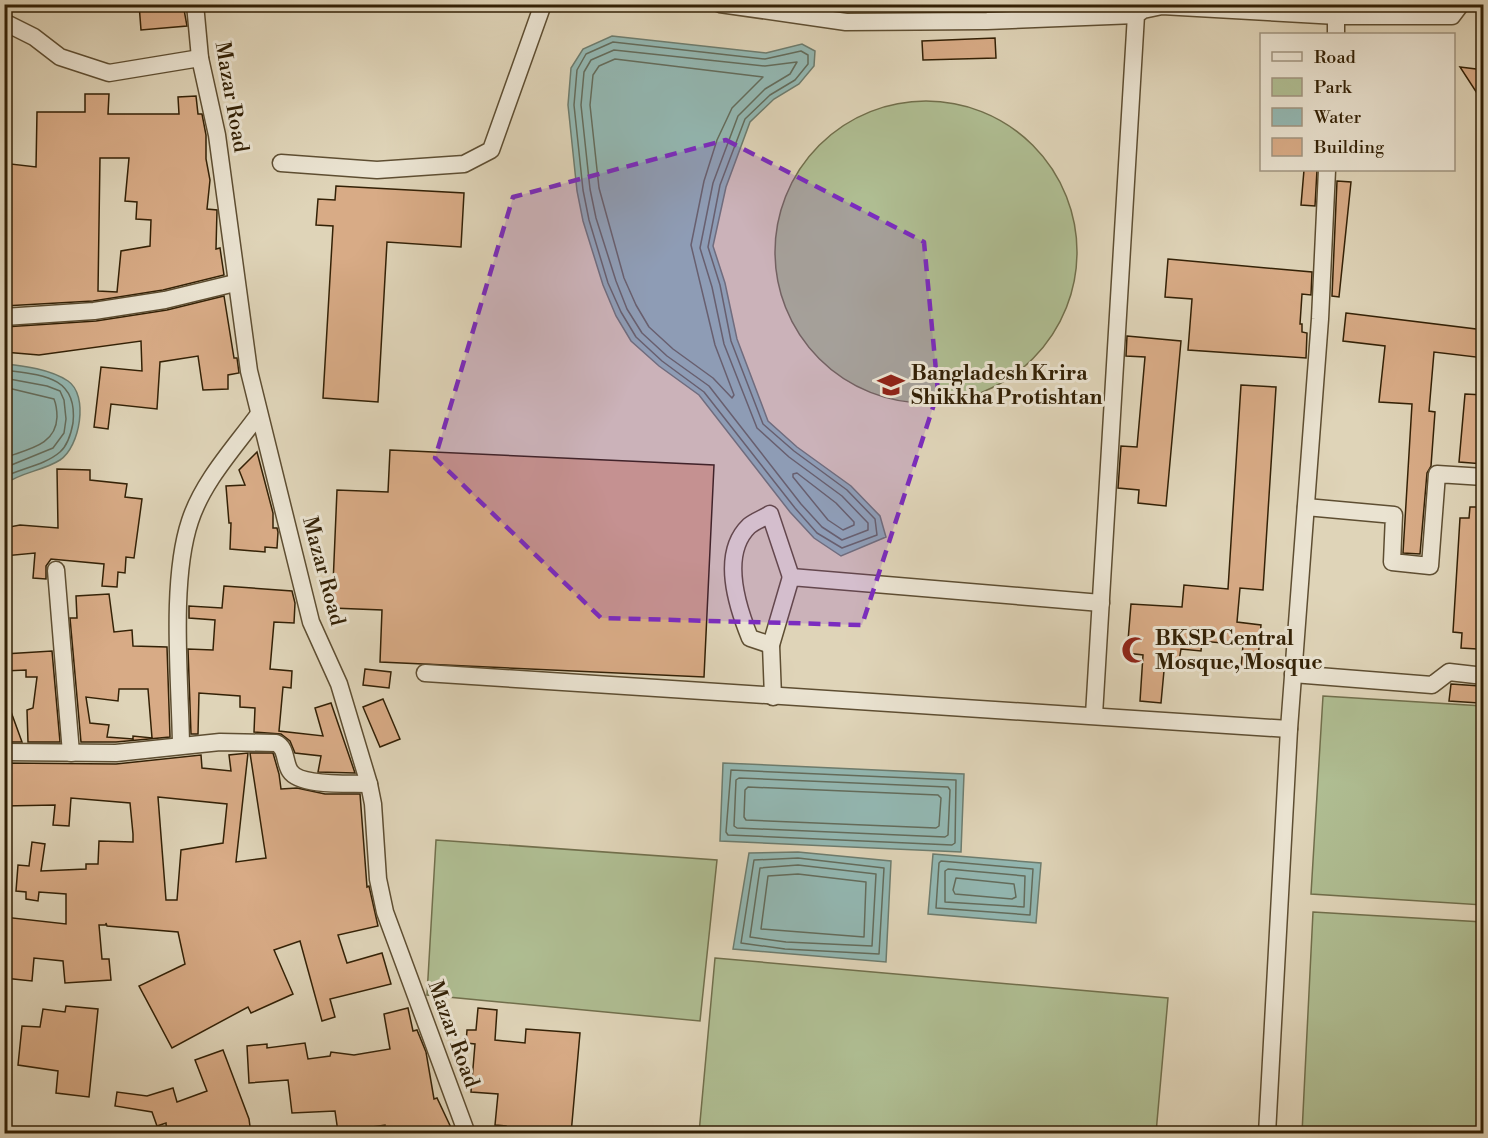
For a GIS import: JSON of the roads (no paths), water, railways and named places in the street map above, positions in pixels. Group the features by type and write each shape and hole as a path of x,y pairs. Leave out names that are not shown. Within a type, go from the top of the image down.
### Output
{"street":[{"name":"Mazar Road","path":"195,4 200,58 217,135 235,283 259,414 301,572 311,622 339,684 369,784 373,804 378,879 385,912 467,1134"},
{"path":"281,163 377,170 464,164 491,150 543,4"},
{"path":"720,4 846,22 987,21 1143,10 1162,6 1336,10 1452,16 1461,4"},
{"path":"1094,715 1135,10"},
{"path":"1336,10 1336,33"},
{"path":"4,22 34,37 60,57 109,73 200,58"},
{"path":"1268,1134 1289,729 1320,319 1328,171"},
{"path":"4,317 94,311 165,300 235,283"},
{"path":"182,744 178,614 184,546 190,521 202,493 259,414"},
{"path":"1306,507 1394,514 1392,562 1430,566 1437,474 1484,477"},
{"path":"771,645 750,638 741,616 734,584 736,547 749,526 770,514 791,578 771,645 773,697"},
{"path":"56,570 71,753"},
{"path":"791,578 1101,603"},
{"path":"1293,674 1432,685 1449,672 1484,676"},
{"path":"425,673 1289,729"},
{"path":"4,752 137,752 182,744 276,742 283,748 290,771 298,778 318,782 369,784"}],"water":[{"path":"612,36 766,53 802,44 815,51 814,66 799,84 774,99 750,122 726,187 713,246 725,283 737,339 768,421 797,447 851,486 880,516 886,537 841,556 814,538 790,512 699,395 659,366 631,341 616,316 603,285 583,221 577,191 568,105 571,68 583,49"},
{"path":"5,364 45,371 68,381 75,388 80,409 73,444 60,460 5,484"},
{"path":"723,763 964,774 961,852 720,841"},
{"path":"798,852 891,861 886,962 733,949 749,853"},
{"path":"933,854 1041,863 1036,923 928,914"}],"place":[{"name":"Bangladesh Krira Shikkha Protishtan","path":"891,385"},
{"name":"BKSP Central Mosque, Mosque","path":"1135,650"}]}
